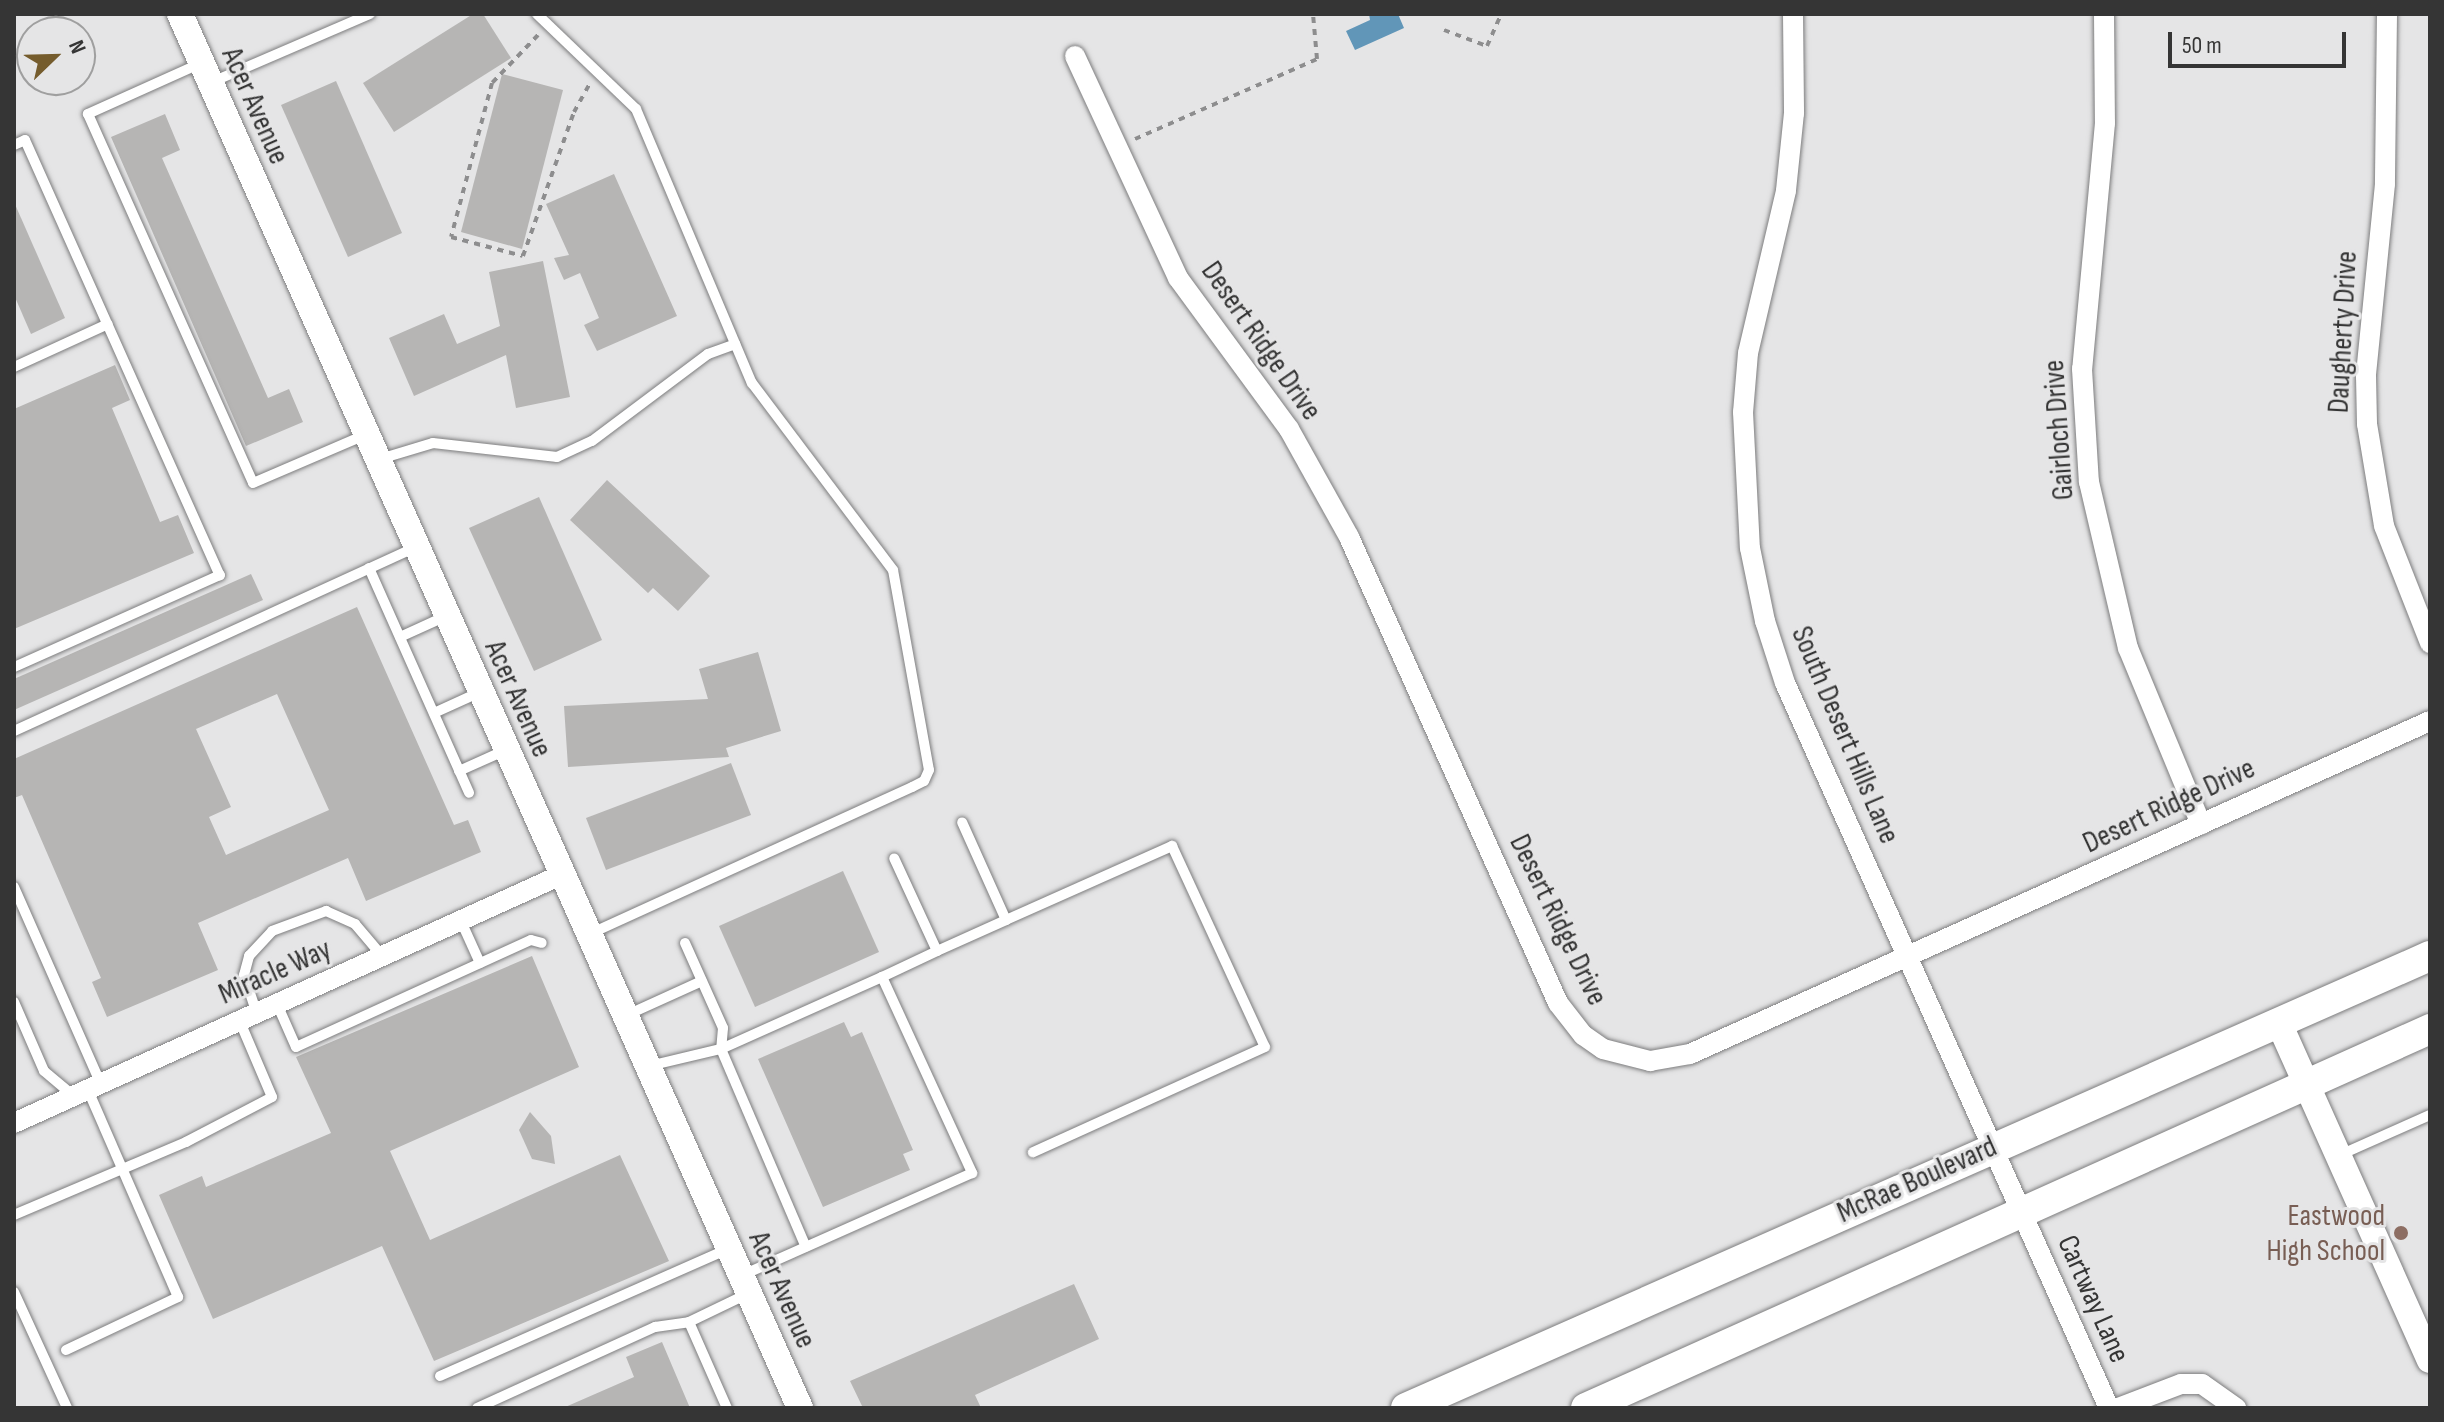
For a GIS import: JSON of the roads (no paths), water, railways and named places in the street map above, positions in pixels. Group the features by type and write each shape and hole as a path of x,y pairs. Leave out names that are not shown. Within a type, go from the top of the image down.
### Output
{"main road":[{"name":"McRae Boulevard","path":"1406,1408 2430,956"},
{"path":"1586,1408 2430,1029"}],"street":[{"name":"Acer Avenue","path":"180,14 800,1408"},
{"name":"South Desert Hills Lane","path":"1793,14 1794,113 1786,191 1748,353 1743,468 1750,548 1765,621 1785,683 2022,1214"},
{"name":"Gairloch Drive","path":"2104,14 2105,123 2082,369 2089,482 2128,648 2201,824"},
{"name":"Daugherty Drive","path":"2387,14 2385,184 2366,376 2367,424 2384,526 2430,643"},
{"name":"Desert Ridge Drive","path":"1075,56 1114,148 1178,278 1289,429 1334,510 1558,1003 1583,1035 1626,1058 1674,1058 1910,959 2430,721"},
{"name":"Miracle Way","path":"14,1123 561,875"},
{"path":"2279,1023 2430,1360"},
{"name":"Cartway Lane","path":"2022,1214 2109,1408"},
{"name":"Cartway Lane","path":"2118,1408 2181,1384 2202,1384 2236,1408"}],"lane":[{"path":"366,435 253,483 88,114 370,14"},
{"path":"537,14 598,69 636,109 752,383 893,570 929,770 924,781 912,787 588,935"},
{"path":"14,145 25,140 220,575 14,667"},
{"path":"14,367 108,324"},
{"path":"377,460 433,443 557,457 592,441 708,354 735,344"},
{"path":"14,731 416,547"},
{"path":"369,568 469,793"},
{"path":"400,637 446,616"},
{"path":"434,713 480,692"},
{"path":"459,771 506,750"},
{"path":"962,822 1006,920"},
{"path":"648,1067 721,1049 1172,846 1265,1047 1033,1152"},
{"path":"894,858 937,951"},
{"path":"14,887 88,1090 178,1297 66,1350"},
{"path":"14,1215 186,1142 272,1097 248,1018 244,975 249,956 272,931 326,911 355,924 383,957"},
{"path":"461,921 480,963"},
{"path":"277,1004 296,1047 531,940 542,943"},
{"path":"685,943 723,1028 721,1049 806,1247"},
{"path":"477,1408 655,1327 689,1322 806,1247 972,1173 882,977"},
{"path":"625,1016 702,981"},
{"path":"14,1002 44,1071 88,1090"},
{"path":"2337,1156 2430,1115"},
{"path":"440,1376 729,1249"},
{"path":"14,1292 67,1408"},
{"path":"689,1322 727,1408"}],"water":[{"path":"1369,14 1398,14 1404,28 1355,50 1346,31 1370,20"}],"place":[{"name":"Eastwood High School","path":"2401,1233"}]}
